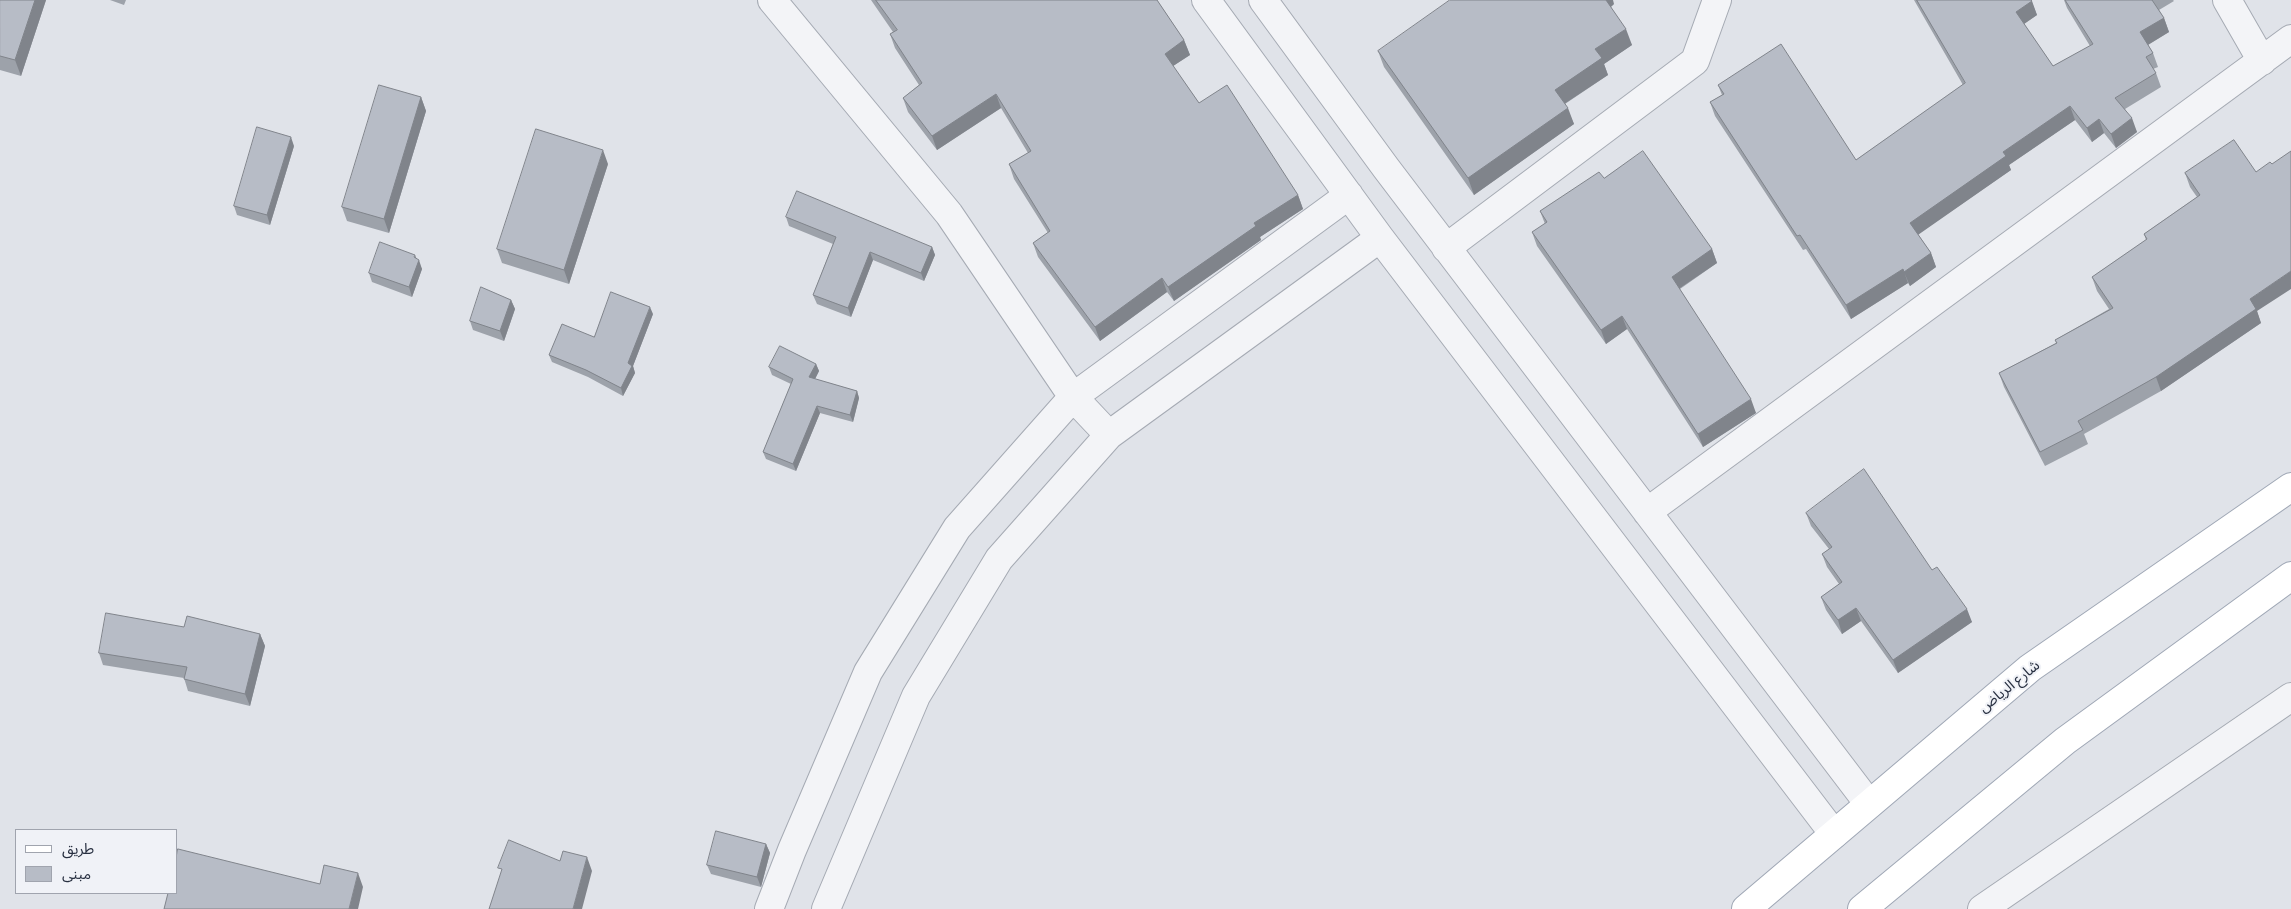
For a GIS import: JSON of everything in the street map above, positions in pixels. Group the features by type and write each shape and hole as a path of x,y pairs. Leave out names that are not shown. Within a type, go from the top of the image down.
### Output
{"main road":[{"name":"شارع الرياض","path":"1746,909 2030,668 2291,487"},
{"path":"1862,909 2065,741 2291,576"}],"street":[{"path":"772,0 949,214 1073,397 1109,436"},
{"path":"1206,0 1380,238 1834,834"},
{"path":"1263,0 1446,248 1869,804"},
{"path":"1446,248 1694,61 1718,0"},
{"path":"2227,0 2262,60"},
{"path":"1647,512 2291,39"},
{"path":"769,909 792,850 868,672 957,528 1073,397 1349,195"},
{"path":"826,909 916,696 999,559 1109,436 1380,238"},
{"path":"1982,909 2291,697"}],"building":[{"path":"0,0 35,0 15,60 0,56"},
{"path":"876,0 1157,0 1184,40 1165,54 1199,103 1227,85 1298,195 1254,223 1256,226 1168,287 1162,278 1095,327 1033,243 1050,231 1009,164 1031,151 996,94 932,136 903,98 922,83 890,34 897,30"},
{"path":"1450,0 1606,0 1626,29 1595,49 1602,58 1555,90 1568,108 1468,178 1378,51"},
{"path":"1917,0 2031,0 2016,12 2053,66 2093,44 2065,0 2152,0 2164,18 2140,32 2153,53 2146,57 2156,73 2115,98 2132,118 2111,134 2099,119 2087,128 2070,106 2003,152 2006,156 1910,223 1931,253 1904,272 1903,269 1846,305 1800,235 1797,236 1710,102 1724,94 1718,85 1781,44 1856,160 1965,83"},
{"path":"379,85 421,97 384,219 342,207"},
{"path":"257,127 291,137 267,215 234,206"},
{"path":"536,129 603,150 564,270 497,249"},
{"path":"2234,140 2256,172 2291,151 2291,271 2250,299 2256,309 2156,377 2078,421 2083,430 2040,452 1999,373 2057,343 2055,340 2113,308 2092,277 2147,239 2144,234 2200,195 2185,173"},
{"path":"1643,151 1712,249 1672,277 1751,399 1698,434 1622,316 1601,330 1532,232 1547,222 1540,211 1599,172 1604,178"},
{"path":"797,191 932,247 921,273 870,252 848,308 813,295 836,237 786,217"},
{"path":"380,242 415,255 414,257 419,260 409,287 369,273"},
{"path":"481,287 511,300 500,331 470,321"},
{"path":"611,292 650,307 628,363 632,366 621,388 586,370 549,355 562,324 594,337"},
{"path":"780,346 816,364 809,377 857,391 850,415 817,406 793,464 763,452 793,379 769,367"},
{"path":"1864,469 1932,570 1937,567 1967,609 1893,660 1856,608 1838,620 1821,597 1842,582 1822,554 1832,547 1806,513"},
{"path":"106,613 184,627 187,616 260,634 245,694 184,679 187,667 99,653"},
{"path":"716,831 766,844 757,877 707,865"},
{"path":"509,840 560,861 563,851 587,857 573,909 489,909 502,869 498,868"},
{"path":"178,849 320,884 324,865 358,873 349,909 164,909 168,894 178,894"}]}
